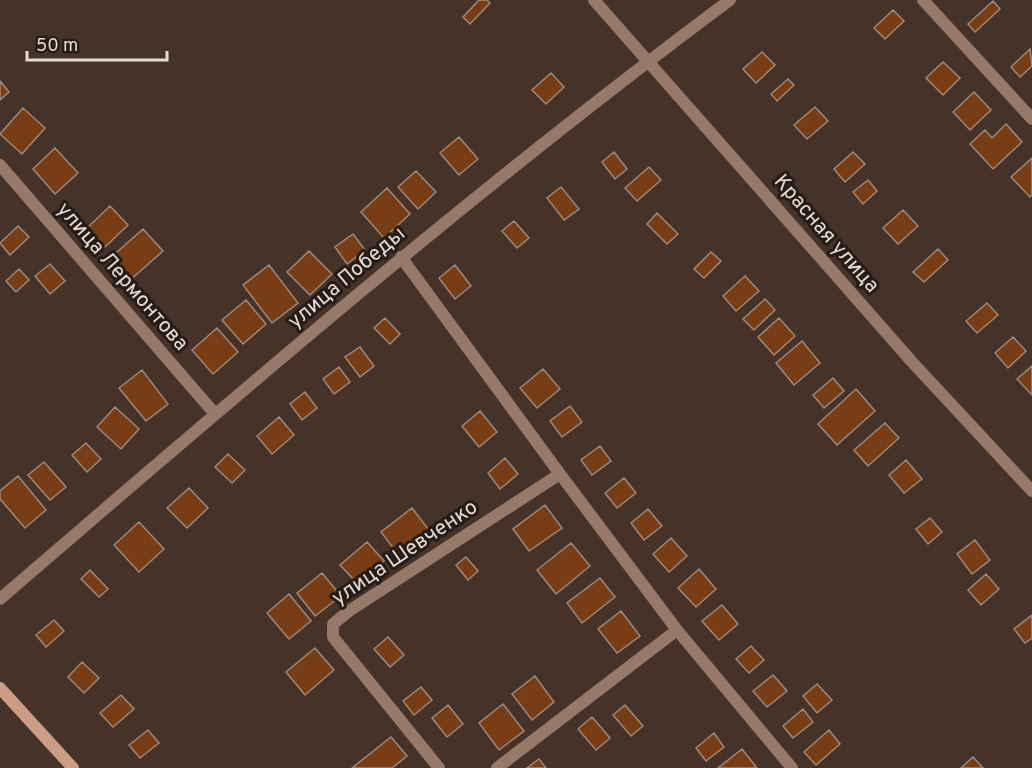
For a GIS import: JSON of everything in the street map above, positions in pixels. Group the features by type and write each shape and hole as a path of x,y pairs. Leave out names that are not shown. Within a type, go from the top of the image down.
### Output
{"main road":[{"path":"0,688 73,768"}],"street":[{"name":"Красная улица","path":"594,0 913,363 1032,491"},
{"name":"улица Победы","path":"0,599 214,414 401,257 648,61 730,0"},
{"path":"923,0 1032,119"},
{"name":"улица Лермонтова","path":"0,165 214,414"},
{"path":"401,257 677,630 792,768"},
{"name":"улица Шевченко","path":"439,768 333,637 333,624 349,611 560,474"},
{"path":"497,768 677,630"}],"building":[{"path":"479,0 487,0 490,3 470,24 463,17"},
{"path":"993,1 1000,9 975,32 968,24"},
{"path":"893,10 904,21 885,39 874,28"},
{"path":"1030,49 1032,66 1020,77 1011,67"},
{"path":"762,52 775,65 756,83 743,69"},
{"path":"943,62 960,78 943,95 926,78"},
{"path":"551,73 564,87 546,104 532,90"},
{"path":"788,79 794,85 777,101 771,94"},
{"path":"0,81 9,92 0,100"},
{"path":"974,92 991,110 970,130 953,112"},
{"path":"815,107 828,121 807,139 794,125"},
{"path":"23,108 45,128 22,154 0,134"},
{"path":"1006,124 1022,142 993,169 970,144 985,130 992,138"},
{"path":"459,137 478,159 459,175 440,153"},
{"path":"55,148 78,173 55,194 33,169"},
{"path":"614,152 627,169 615,179 602,162"},
{"path":"853,152 865,164 845,182 834,169"},
{"path":"1032,158 1032,195 1030,197 1011,177"},
{"path":"649,167 661,180 637,201 625,188"},
{"path":"416,171 436,192 418,209 398,187"},
{"path":"868,180 877,191 863,204 853,192"},
{"path":"561,187 579,209 564,220 547,198"},
{"path":"387,188 410,214 384,238 361,212"},
{"path":"110,206 128,225 105,247 87,228"},
{"path":"903,210 918,226 898,244 883,228"},
{"path":"657,213 678,234 667,244 647,224"},
{"path":"514,221 529,238 517,248 502,231"},
{"path":"18,226 29,237 10,255 0,243"},
{"path":"143,229 163,251 128,282 108,260"},
{"path":"353,234 365,250 347,264 335,247"},
{"path":"938,249 948,260 924,282 913,272"},
{"path":"309,251 332,274 310,295 287,272"},
{"path":"711,252 721,261 704,278 694,269"},
{"path":"50,264 65,281 50,294 35,276"},
{"path":"269,265 298,303 272,323 243,285"},
{"path":"455,265 471,286 455,299 439,278"},
{"path":"19,269 29,280 16,292 6,281"},
{"path":"745,276 759,291 736,311 723,296"},
{"path":"765,299 775,310 754,330 743,319"},
{"path":"246,300 266,324 243,344 222,320"},
{"path":"987,303 998,315 977,333 966,321"},
{"path":"385,318 400,334 390,344 374,328"},
{"path":"779,318 795,336 774,355 758,337"},
{"path":"217,328 238,352 213,374 192,350"},
{"path":"1013,337 1026,351 1008,368 995,353"},
{"path":"802,341 820,363 794,385 776,363"},
{"path":"360,347 374,366 360,377 345,357"},
{"path":"1032,366 1032,395 1017,379"},
{"path":"339,367 350,382 334,394 323,379"},
{"path":"543,369 560,389 537,408 520,388"},
{"path":"142,370 168,404 146,421 119,388"},
{"path":"833,378 844,391 824,408 813,395"},
{"path":"856,389 875,411 837,445 818,424"},
{"path":"305,392 317,408 302,420 290,404"},
{"path":"570,406 582,422 562,437 550,421"},
{"path":"115,407 139,429 121,449 97,427"},
{"path":"480,411 497,432 479,447 462,426"},
{"path":"279,417 294,435 272,454 257,436"},
{"path":"885,423 899,438 868,466 854,450"},
{"path":"86,443 101,459 87,472 72,455"},
{"path":"600,446 611,461 592,475 581,460"},
{"path":"228,454 245,470 232,483 215,467"},
{"path":"505,458 518,474 500,489 488,473"},
{"path":"906,460 922,479 904,493 889,475"},
{"path":"44,462 66,487 50,500 28,475"},
{"path":"18,476 46,510 25,528 0,499 0,491"},
{"path":"624,478 636,493 617,508 605,493"},
{"path":"189,488 208,508 187,528 167,508"},
{"path":"545,505 562,528 529,551 513,529"},
{"path":"412,508 432,534 400,557 381,532"},
{"path":"648,509 662,526 644,540 631,523"},
{"path":"930,518 942,532 928,544 916,529"},
{"path":"139,522 164,549 139,572 114,545"},
{"path":"671,538 687,556 669,572 653,554"},
{"path":"975,540 990,560 972,574 957,554"},
{"path":"367,542 384,561 358,584 340,565"},
{"path":"571,543 590,566 556,594 537,570"},
{"path":"466,557 478,571 468,580 456,565"},
{"path":"699,569 716,589 696,607 678,588"},
{"path":"90,570 108,589 99,597 81,579"},
{"path":"322,573 341,596 315,616 297,593"},
{"path":"986,574 999,589 981,605 968,590"},
{"path":"600,578 615,597 582,623 567,603"},
{"path":"289,594 311,621 289,639 267,613"},
{"path":"722,605 738,624 719,640 702,621"},
{"path":"621,611 640,636 617,653 598,629"},
{"path":"1032,615 1032,638 1025,643 1014,629"},
{"path":"54,620 64,631 46,647 36,635"},
{"path":"388,637 404,655 390,667 374,649"},
{"path":"751,646 764,660 749,673 736,659"},
{"path":"315,648 334,670 305,695 286,672"},
{"path":"82,662 99,678 84,693 68,677"},
{"path":"773,675 787,691 767,707 753,691"},
{"path":"535,676 554,702 532,720 512,694"},
{"path":"817,684 832,700 817,713 803,696"},
{"path":"421,687 432,700 414,715 403,701"},
{"path":"121,695 134,709 113,727 100,713"},
{"path":"503,704 524,731 499,750 479,723"},
{"path":"448,705 463,724 447,737 432,718"},
{"path":"625,705 643,726 631,736 613,715"},
{"path":"803,709 813,722 793,738 783,726"},
{"path":"592,717 610,738 596,750 578,729"},
{"path":"148,730 159,743 140,758 129,745"},
{"path":"829,730 840,744 816,765 804,752"},
{"path":"714,733 724,747 706,761 696,748"},
{"path":"391,737 407,756 392,768 352,768"},
{"path":"742,749 757,768 718,768"},
{"path":"973,757 983,768 961,768"},
{"path":"539,759 546,768 527,768"}]}
